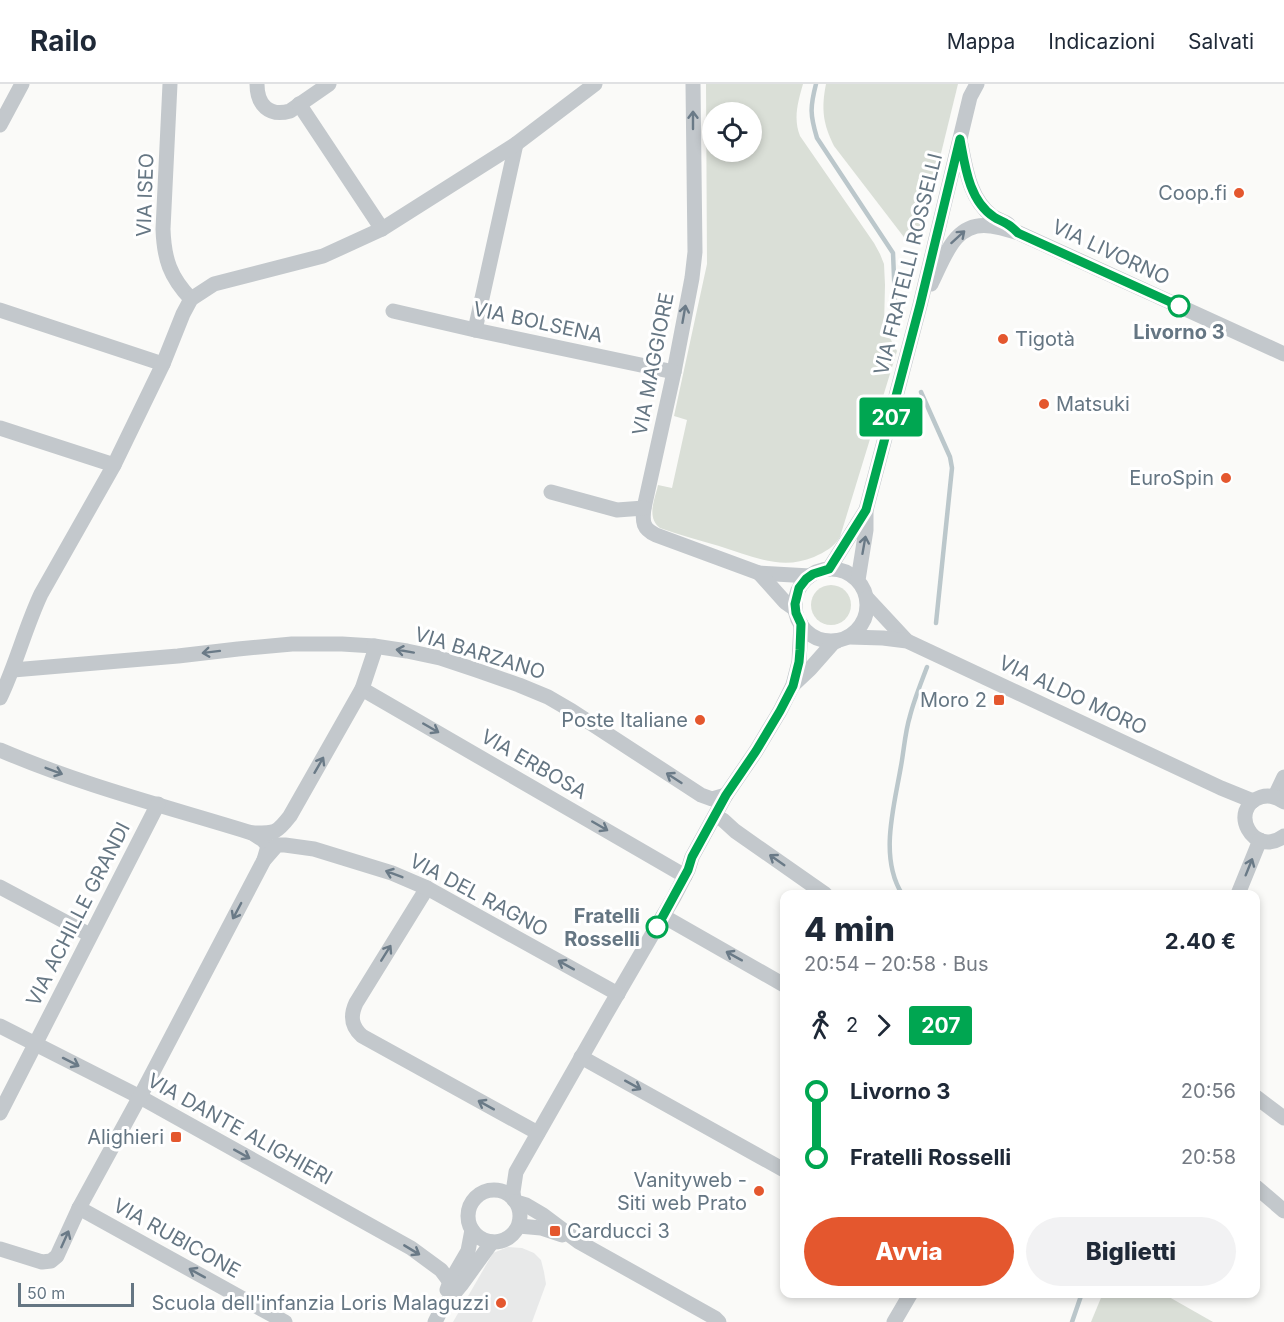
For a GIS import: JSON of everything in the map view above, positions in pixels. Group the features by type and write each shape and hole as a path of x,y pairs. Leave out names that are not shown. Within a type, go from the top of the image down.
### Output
{"street":[{"path":"0,124 22,84"},
{"name":"VIA ISEO","path":"170,84 163,229 165,257 174,279 191,299"},
{"path":"257,84 259,100 270,110 284,113 291,111 328,84"},
{"path":"0,698 40,594 114,465 163,364 191,299 214,284 323,256 382,229 516,144 595,84"},
{"name":"VIA MAGGIORE","path":"644,508 692,278 695,252 693,84"},
{"name":"VIA FRATELLI ROSSELLI","path":"866,510 920,305 972,88"},
{"path":"299,104 382,229"},
{"name":"VIA LIVORNO","path":"960,139 967,174 974,194 993,217 1006,222 1018,233"},
{"path":"475,330 516,144"},
{"name":"VIA LIVORNO","path":"920,305 953,240 961,232 970,228 989,225 1018,233 1284,354"},
{"path":"0,310 163,364"},
{"name":"VIA BOLSENA","path":"393,311 674,372"},
{"path":"0,428 114,465"},
{"path":"551,492 617,510 644,508 644,527 652,533 759,573 810,576"},
{"path":"829,569 866,510"},
{"path":"858,580 866,530 866,510"},
{"path":"793,686 833,643 843,639 856,632 867,611 867,598 858,580 845,571 829,569 817,572 801,585 797,592 795,609 801,624 808,633 827,641 843,639"},
{"path":"759,573 785,602 795,609"},
{"name":"VIA ALDO MORO","path":"867,598 907,641"},
{"path":"515,1201 513,1192 516,1172 687,873 692,857 726,795 756,751 793,686 799,662 801,624"},
{"name":"VIA ALDO MORO","path":"843,639 883,638 907,641 1221,788 1249,808"},
{"name":"VIA BARZANO","path":"7,678 292,644 374,646 440,658 535,690 572,711 700,795 712,799 726,795"},
{"path":"252,833 270,833 279,830 290,816 362,689 374,653 374,646"},
{"name":"VIA ERBOSA","path":"362,689 687,873"},
{"path":"0,750 63,774 252,833 268,846 264,860 79,1208 57,1256 42,1262 0,1249"},
{"path":"687,873 699,862 738,794 756,751"},
{"path":"1284,777 1280,799 1260,797 1249,808 1246,827 1254,837 1260,840 1270,842 1284,836"},
{"name":"VIA ACHILLE GRANDI","path":"0,1113 158,804"},
{"path":"290,816 287,829 293,836 314,849"},
{"path":"723,820 735,831 819,890"},
{"path":"1240,890 1260,840"},
{"path":"264,860 277,845 314,849"},
{"name":"VIA DEL RAGNO","path":"314,849 392,873 427,888 618,994"},
{"path":"0,887 90,936"},
{"path":"427,888 356,1002 352,1020 354,1026 362,1036 538,1133"},
{"path":"663,916 780,983"},
{"name":"VIA DANTE ALIGHIERI","path":"0,1026 140,1097 411,1248 441,1270 450,1282"},
{"path":"581,1057 780,1168"},
{"path":"1260,1100 1284,1118"},
{"path":"491,1190 504,1192 511,1196 520,1210 519,1226 514,1233 501,1242 484,1240 477,1236 472,1230 468,1214 474,1199 516,1172"},
{"path":"1260,1190 1284,1211"},
{"path":"515,1201 543,1215 579,1242 717,1320 726,1319 731,1322"},
{"name":"VIA RUBICONE","path":"79,1208 285,1322"},
{"path":"519,1226 541,1228 579,1242"},
{"path":"435,1322 450,1282 468,1251 472,1230"},
{"path":"442,1308 461,1286 492,1242"},
{"path":"894,1322 907,1298"}],"shaded area":[{"path":"706,84 803,84 797,116 800,136 880,254 884,264 884,327 897,351 840,537 835,544 814,557 802,561 778,562 754,558 660,528 653,519 652,513 658,485 672,488 687,420 674,416 707,264 706,162 762,162 762,102 706,102"},
{"path":"826,84 958,84 921,235 910,245 834,146 827,131 824,116"},
{"path":"831,585 839,586 845,591 850,597 850,613 845,619 839,624 831,625 823,624 817,619 812,613 811,605 812,597 817,591 823,586"},
{"name":"Scuola dell'infanzia Loris Malaguzzi","path":"508,1247 522,1248 534,1253 541,1260 546,1284 532,1322 453,1322 493,1253"},
{"path":"1101,1298 1171,1298 1213,1322 1091,1322"}],"waterway":[{"path":"816,84 812,111 817,138 893,253 896,325"},
{"path":"921,392 950,457 952,468 936,623"},
{"path":"900,890 891,864 892,815 907,728 927,667"},
{"path":"1072,1322 1080,1298"}],"bus line":[{"name":"207","path":"657,927 675,897 692,857 726,795 756,751 793,686 800,650 801,624 798,621 795,604 799,588 813,574 829,569 866,510 920,305 960,139 967,174 974,194 993,217 1006,222 1018,233 1179,306"}],"place":[{"name":"Coop.fi","path":"1239,193"},
{"name":"Livorno 3","path":"1179,306"},
{"name":"Tigotà","path":"1003,339"},
{"name":"Matsuki","path":"1044,404"},
{"name":"EuroSpin","path":"1226,478"},
{"name":"Moro 2","path":"999,700"},
{"name":"Poste Italiane","path":"700,720"},
{"name":"Fratelli Rosselli","path":"657,927"},
{"name":"Alighieri","path":"176,1137"},
{"name":"Vanityweb - Siti web Prato","path":"759,1191"},
{"name":"Carducci 3","path":"555,1231"},
{"name":"Scuola dell'infanzia Loris Malaguzzi","path":"501,1303"}]}
